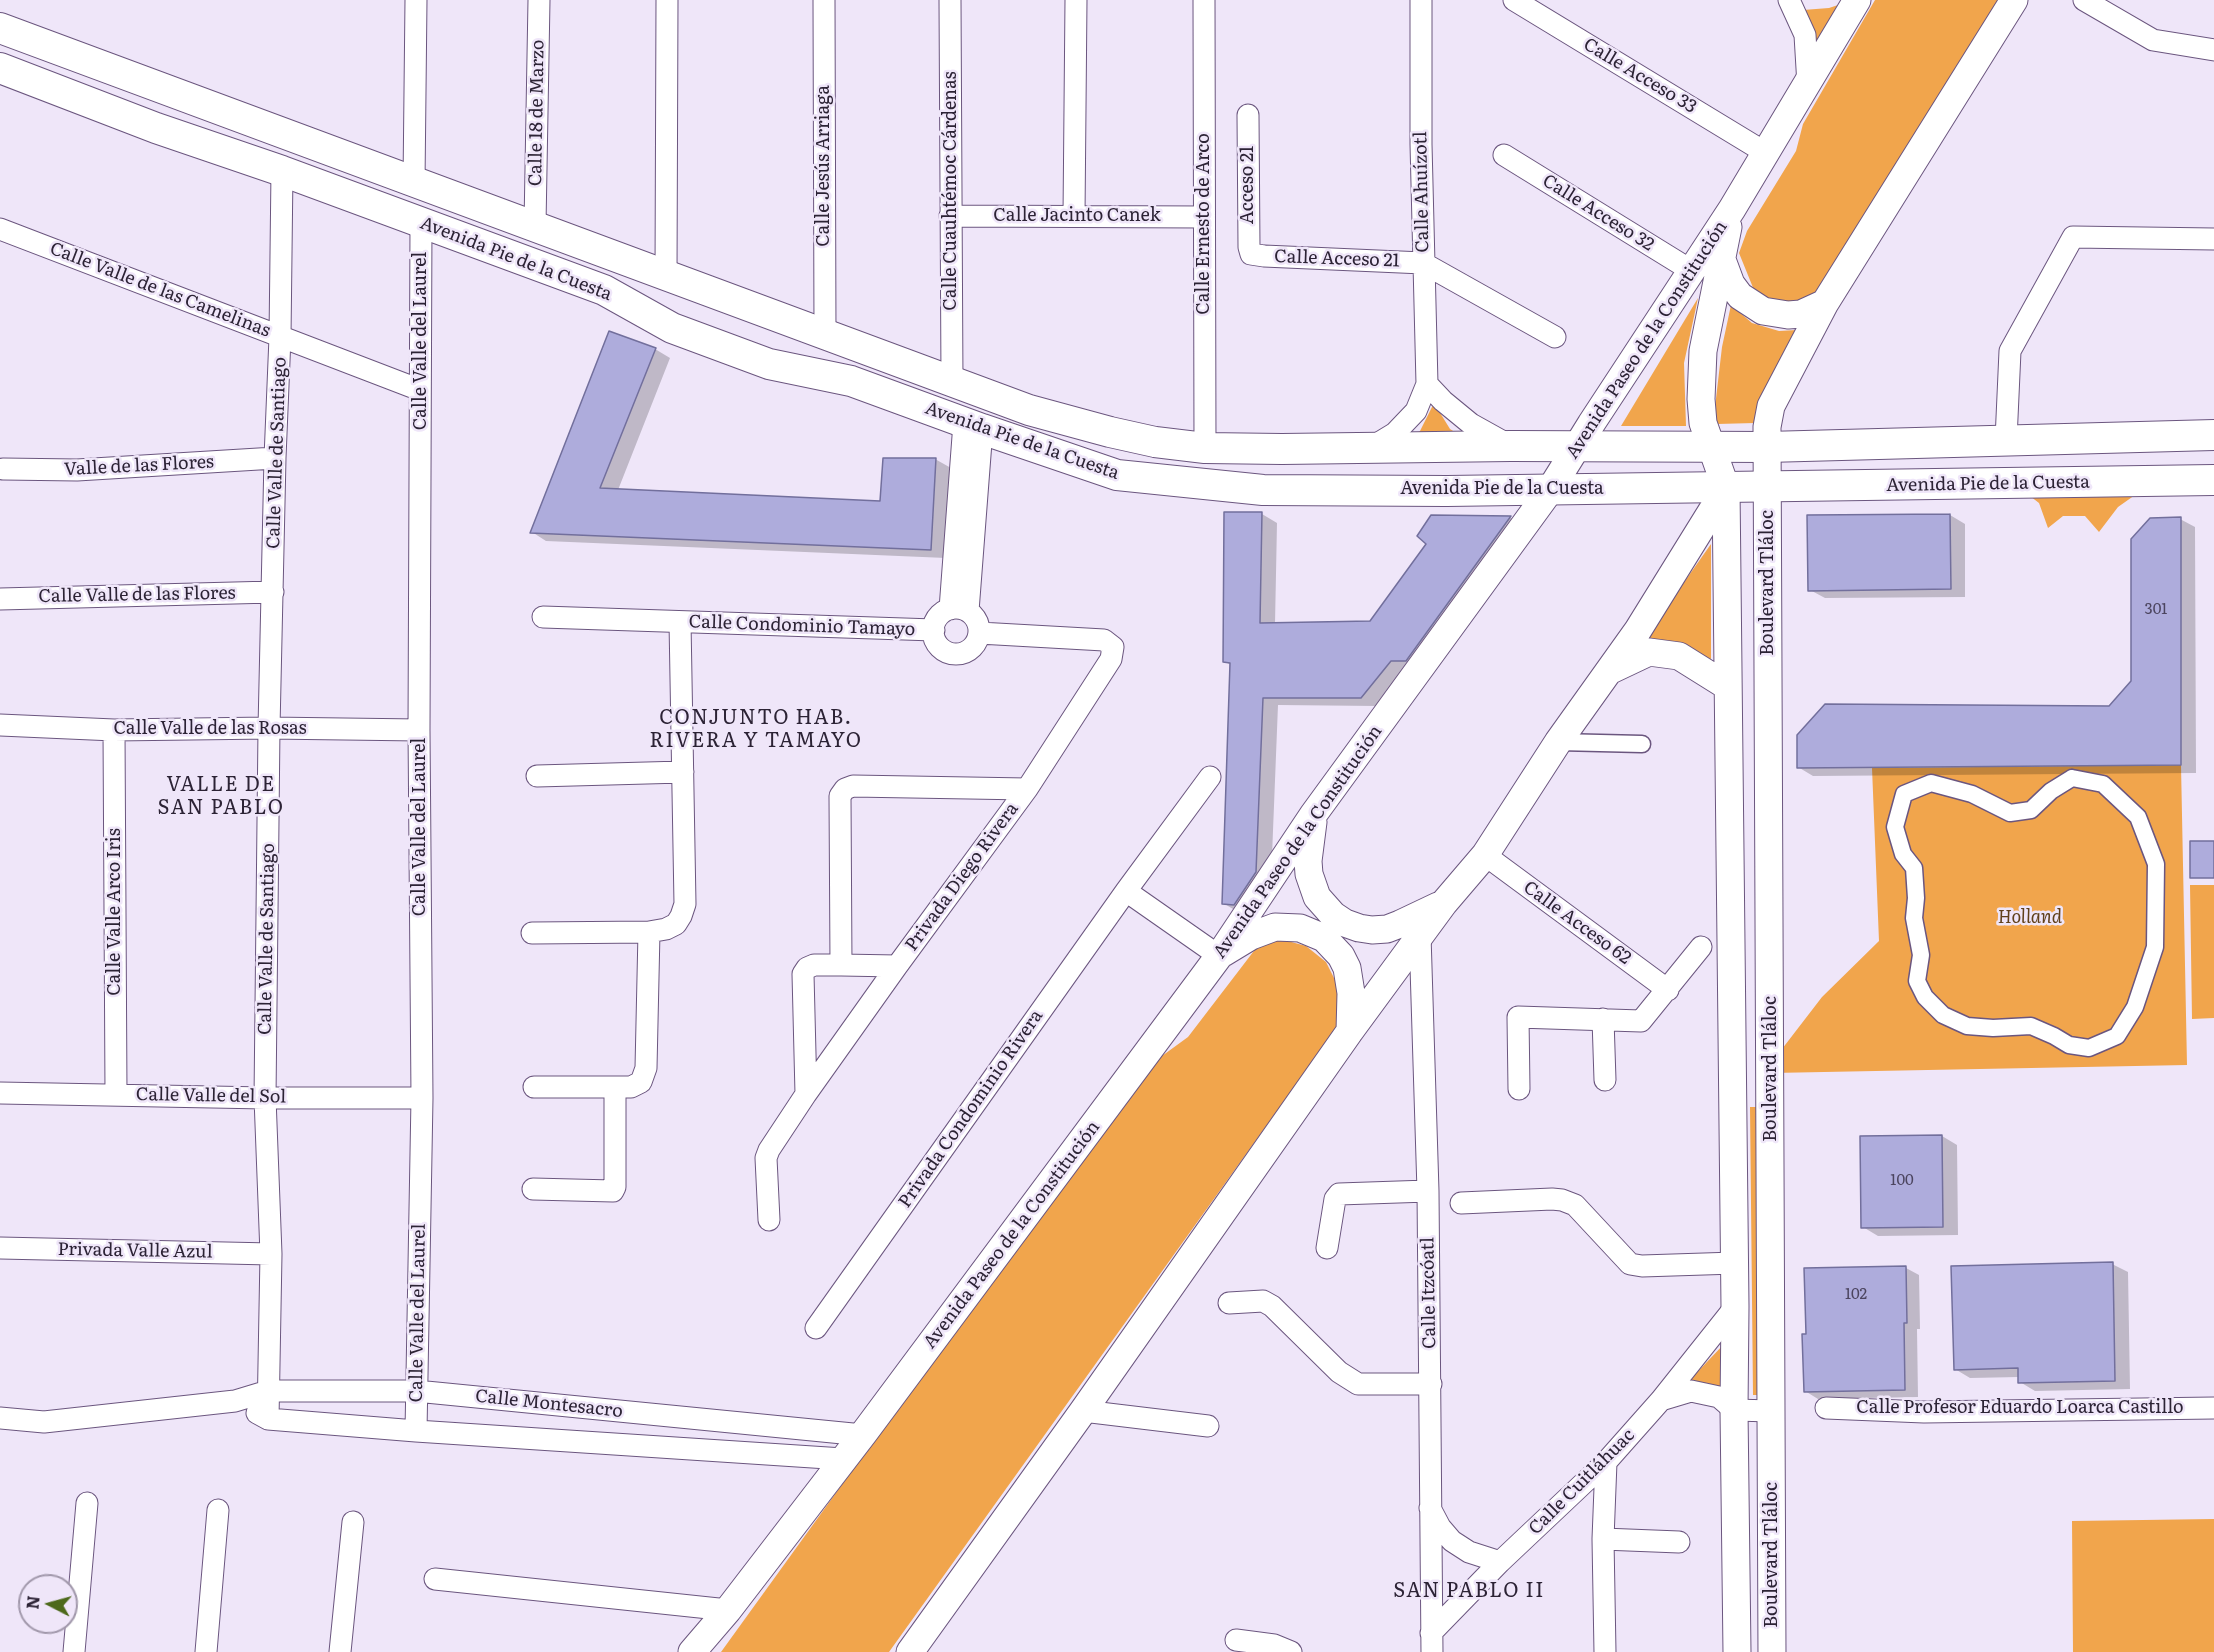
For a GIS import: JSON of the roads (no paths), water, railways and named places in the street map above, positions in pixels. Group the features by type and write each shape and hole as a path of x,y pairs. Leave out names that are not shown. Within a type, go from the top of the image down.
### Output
{"main road":[{"name":"Avenida Pie de la Cuesta","path":"0,28 1029,410 1155,442 1205,448 1367,450 1510,446 1767,447 2214,435"},
{"name":"Avenida Pie de la Cuesta","path":"0,68 156,128 282,171 604,290 683,332 769,364 851,381 1117,475 1263,490 1726,488 2214,480"},
{"path":"1726,488 1767,447"}],"street":[{"path":"414,183 416,0"},
{"name":"Calle 18 de Marzo","path":"535,225 538,0"},
{"path":"666,276 667,0"},
{"name":"Calle Jesús Arriaga","path":"824,0 825,333"},
{"name":"Calle Cuauhtémoc Cárdenas","path":"950,0 952,381"},
{"path":"1074,216 1076,0"},
{"name":"Calle Ernesto de Arco","path":"1204,0 1205,448"},
{"name":"Calle Ahuízotl","path":"1367,450 1395,433 1416,411 1427,384 1421,144 1421,0"},
{"name":"Calle Acceso 33","path":"1514,0 1766,153"},
{"path":"1800,0 1789,0 1805,35 1808,85"},
{"name":"Avenida Paseo de la Constitución","path":"692,1652 728,1610 863,1435 1219,956 1313,815 1550,489 1732,209 1857,0"},
{"path":"1767,447 1767,427 1771,406 1824,303 2014,0"},
{"path":"2084,0 2152,40 2214,50"},
{"name":"Acceso 21","path":"1248,115 1249,247 1251,254"},
{"name":"Calle Acceso 32","path":"1504,155 1692,271"},
{"name":"Calle Valle de Santiago","path":"268,1419 271,1254 265,1098 269,728 280,337 282,171"},
{"path":"910,1652 1419,935 1443,903 1485,855 1558,742 1638,630 1726,488 1703,423 1701,399 1703,351 1732,209"},
{"name":"Calle Jacinto Canek","path":"950,216 1204,217"},
{"name":"Calle Valle del Laurel","path":"416,1431 422,1098 419,730 421,223"},
{"name":"Calle Valle de las Camelinas","path":"0,229 420,390"},
{"path":"2006,440 2010,351 2073,237 2214,239"},
{"name":"Calle Acceso 21","path":"1251,254 1423,263"},
{"path":"1721,257 1724,271 1735,290 1751,305 1763,311 1788,315 1801,314 1824,303"},
{"path":"1423,263 1555,337"},
{"path":"1427,384 1443,401 1471,424 1510,446"},
{"path":"959,610 973,426"},
{"name":"Boulevard Tláloc","path":"1767,447 1773,1652"},
{"name":"Valle de las Flores","path":"3,469 77,470 275,458"},
{"name":"Boulevard Tláloc","path":"1726,488 1736,1307 1734,1410 1737,1652"},
{"name":"Calle Valle de las Flores","path":"0,599 273,592"},
{"path":"959,610 977,621 980,633 969,651 954,655 941,649 937,644 934,630 938,617 959,610"},
{"path":"543,617 680,622"},
{"name":"Calle Condominio Tamayo","path":"532,933 649,932 666,929 676,924 685,904 680,622 934,630"},
{"name":"Privada Diego Rivera","path":"769,1220 766,1158 806,1094 1027,789 1111,659 1113,647 1104,640 980,633"},
{"path":"1610,670 1649,652 1679,656 1727,686"},
{"name":"Calle Valle de las Rosas","path":"0,725 114,730 269,728 419,730"},
{"name":"Calle Valle Arco Iris","path":"114,730 116,1094"},
{"path":"1558,742 1642,744"},
{"path":"537,776 683,772"},
{"name":"Privada Condominio Rivera","path":"816,1328 1126,891 1210,777"},
{"path":"2072,778 2103,784 2138,817 2156,864 2155,947 2135,1007 2117,1036 2089,1048 2069,1045 2031,1026 1993,1028 1967,1026 1943,1015 1925,997 1917,981 1921,955 1914,918 1916,898 1914,868 1903,854 1895,827 1904,794 1931,783 1972,794 2010,813 2031,810 2051,791 2072,778"},
{"name":"Privada Diego Rivera","path":"841,965 840,796 845,789 853,786 1027,789"},
{"path":"1313,815 1308,861 1309,874 1317,897 1333,915 1359,928 1387,929 1443,903"},
{"name":"Calle Acceso 62","path":"1485,855 1668,990"},
{"path":"1126,891 1219,956 1251,936 1275,927 1300,928 1324,938 1337,951 1347,968 1351,993 1350,1031"},
{"path":"534,1087 615,1088 636,1085 645,1075 649,932"},
{"name":"Calle Itzcóatl","path":"1419,935 1428,1191 1431,1643"},
{"path":"1519,1089 1518,1017 1641,1021 1701,947"},
{"name":"Privada Diego Rivera","path":"806,1094 803,974 807,968 841,965 897,966"},
{"path":"1604,1019 1605,1080"},
{"path":"533,1189 614,1191 615,1088"},
{"name":"Calle Valle del Sol","path":"0,1093 265,1098 422,1098"},
{"path":"1327,1248 1335,1199 1339,1194 1428,1191"},
{"path":"1461,1203 1562,1200 1575,1205 1630,1264 1642,1266 1735,1263"},
{"name":"Privada Valle Azul","path":"0,1248 271,1254"},
{"path":"1229,1303 1263,1301 1272,1306 1339,1372 1358,1384 1431,1384"},
{"name":"Calle Cuitláhuac","path":"1431,1643 1500,1562 1606,1462 1736,1307"},
{"name":"Calle Montesacro","path":"0,1418 45,1422 235,1401 268,1391 416,1392 863,1435"},
{"path":"1660,1400 1691,1391 1719,1397 1734,1410 1772,1411"},
{"name":"Calle Montesacro","path":"235,1401 268,1419 843,1459"},
{"name":"Calle Profesor Eduardo Loarca Castillo","path":"1826,1408 1924,1412 2214,1408"},
{"path":"1083,1411 1208,1426"},
{"path":"1605,1652 1603,1539 1606,1462"},
{"path":"74,1652 87,1503"},
{"path":"1430,1507 1440,1527 1452,1541 1469,1552 1500,1562"},
{"path":"206,1652 218,1510"},
{"path":"340,1652 353,1522"},
{"path":"1603,1539 1679,1542"},
{"path":"435,1579 728,1610"},
{"path":"1236,1640 1274,1645 1291,1652"}],"district":[{"name":"CONJUNTO HAB. RIVERA Y TAMAYO","path":"756,730"},
{"name":"VALLE DE SAN PABLO","path":"221,796"},
{"name":"SAN PABLO II","path":"1469,1591"}],"park label":[{"name":"Holland","path":"2030,918"}]}
